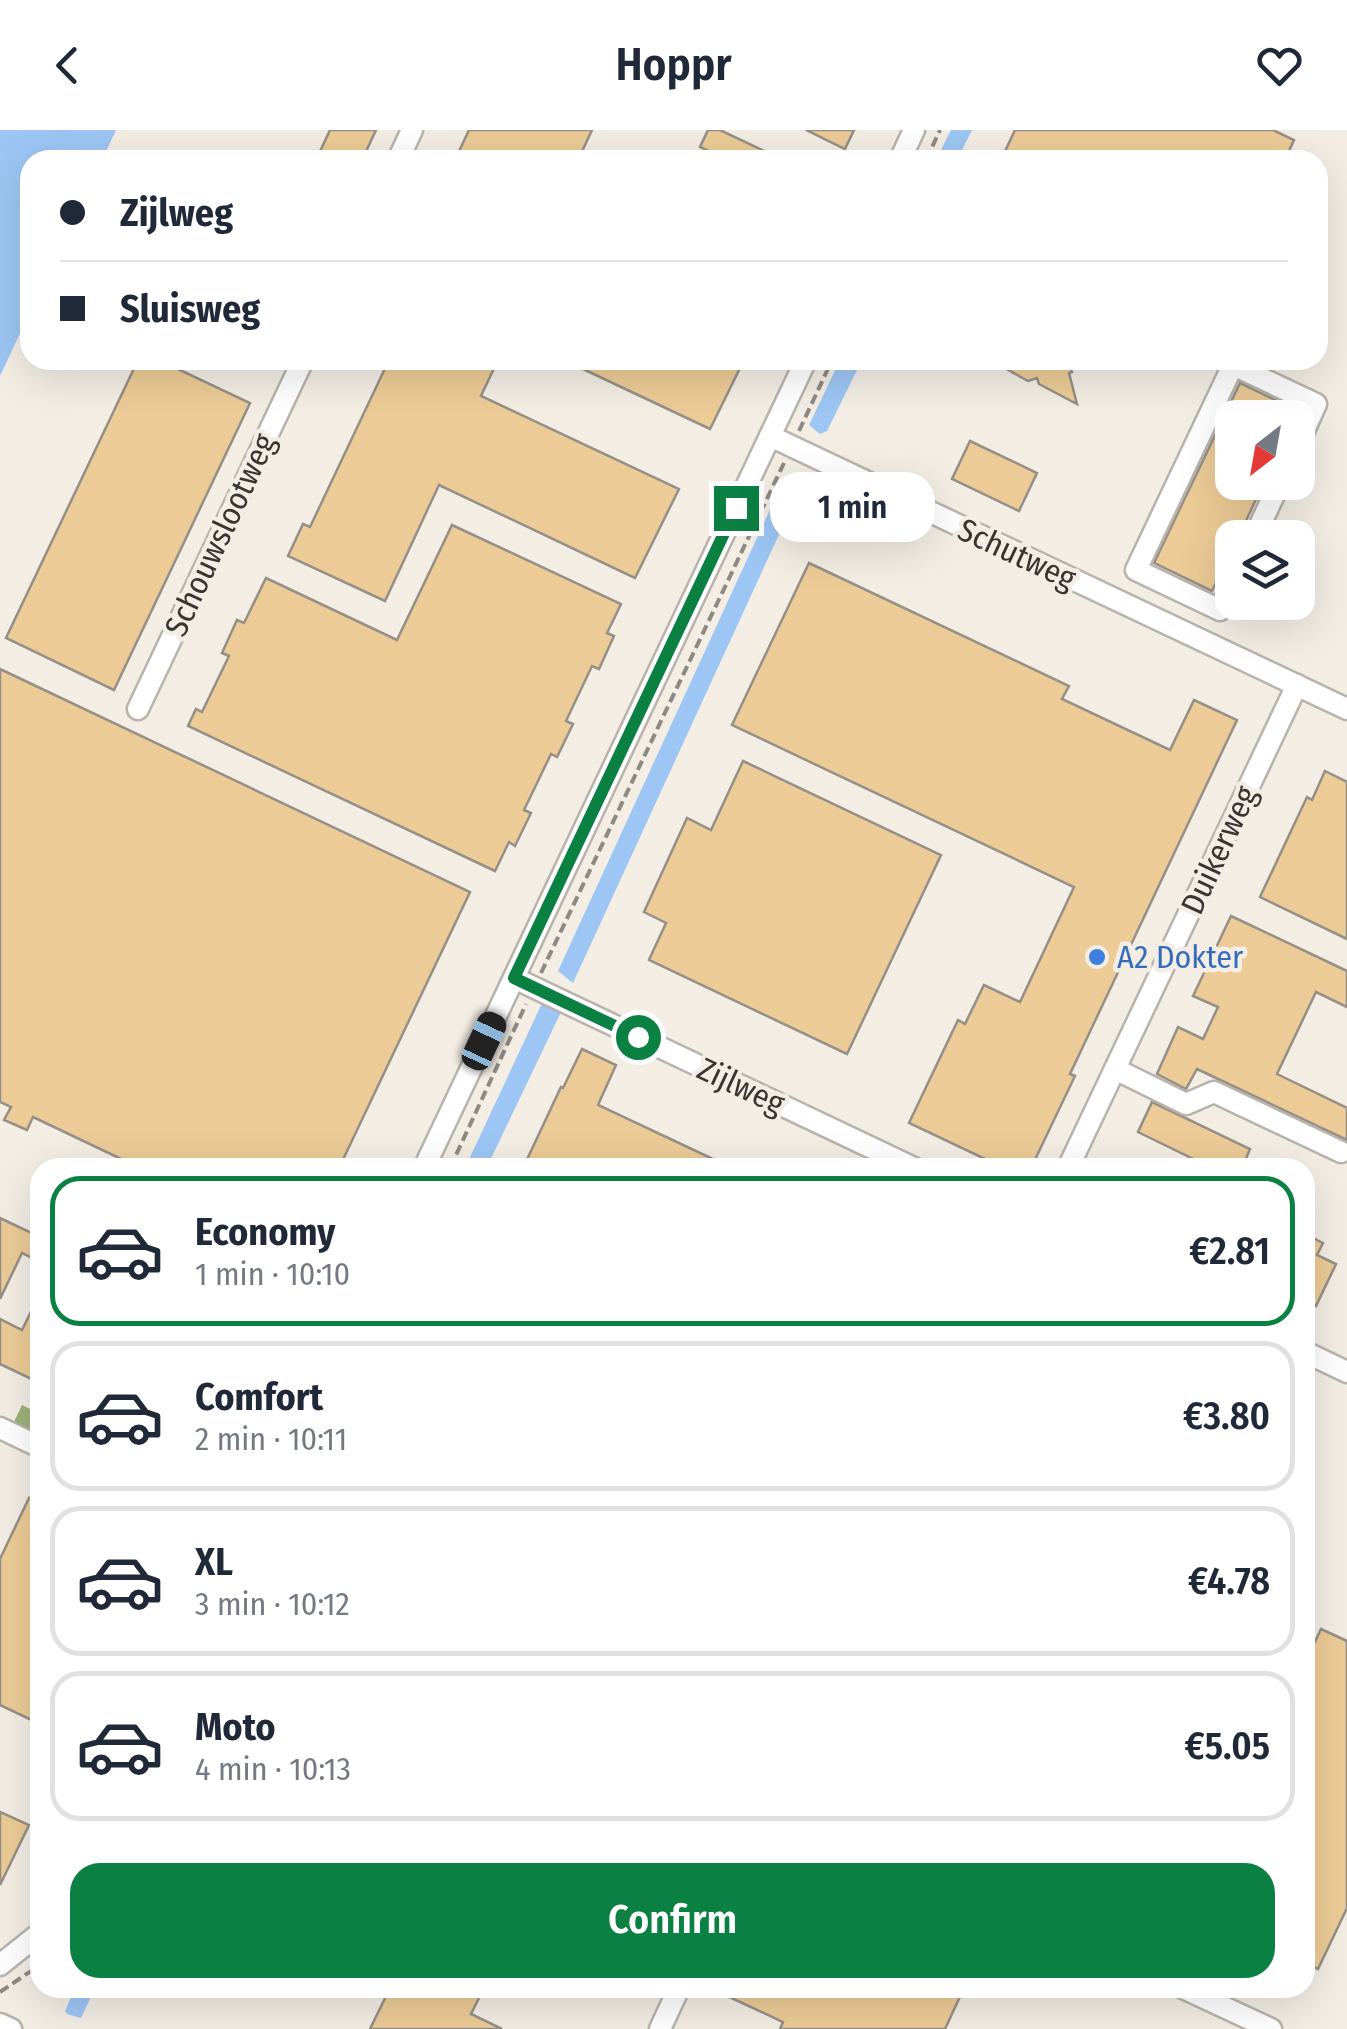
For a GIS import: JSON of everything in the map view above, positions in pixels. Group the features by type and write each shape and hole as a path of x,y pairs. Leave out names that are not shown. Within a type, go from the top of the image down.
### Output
{"street":[{"name":"Schouwslootweg","path":"138,709 298,370"},
{"path":"429,1158 801,370"},
{"path":"1215,400 1229,370"},
{"path":"1245,370 1308,400"},
{"path":"1215,400 1136,570 1215,608"},
{"name":"Schutweg","path":"770,436 1347,709"},
{"path":"1157,620 1172,587"},
{"name":"Duikerweg","path":"1073,1158 1297,686"},
{"name":"Zijlweg","path":"514,978 893,1158"},
{"path":"1115,1070 1186,1104 1214,1092 1341,1152"},
{"path":"1315,1357 1347,1372"},
{"path":"0,1428 30,1442"},
{"path":"0,1964 30,1942"},
{"path":"660,2029 675,1998"},
{"path":"1204,1998 1271,2029"},
{"path":"0,2024 12,2029"}],"path":[{"path":"455,1158 827,370"},
{"path":"0,1992 30,1972"}],"green space":[{"path":"22,1405 30,1409 30,1432 13,1424"}],"water":[{"path":"0,130 116,130 107,150 20,150 20,333 0,376"},
{"path":"951,130 972,130 962,150 941,150"},
{"path":"835,370 857,370 827,431 820,434 809,425"},
{"path":"784,479 793,482 799,491 573,983 558,971"},
{"path":"543,1001 562,1010 491,1158 470,1158"},
{"path":"71,1998 90,1998 81,2018 65,2011"}],"building":[{"path":"330,130 376,130 367,150 321,150"},
{"path":"469,130 592,130 583,150 460,150"},
{"path":"708,130 720,130 762,150 706,150 700,147"},
{"path":"806,130 854,130 845,149"},
{"path":"1015,130 1273,130 1294,140 1290,150 1006,150"},
{"path":"133,370 180,370 250,403 114,690 6,638"},
{"path":"384,370 493,370 481,396 679,489 635,578 439,485 385,601 288,556 303,524 310,527"},
{"path":"585,370 739,370 710,429"},
{"path":"1008,370 1071,370 1077,404 1039,384 1037,378 1028,381"},
{"path":"1240,383 1275,400 1232,400"},
{"path":"1215,435 1215,500 1256,500 1246,520 1215,520 1212,591 1154,563"},
{"path":"970,441 1037,473 1019,511 952,479"},
{"path":"452,525 621,604 607,633 614,636 599,669 592,666 566,721 573,724 557,757 551,754 524,810 531,813 515,846 509,842 495,871 188,726 196,709 202,712 229,656 222,653 237,620 244,623 266,578 397,640"},
{"path":"809,563 1069,686 1062,699 1170,750 1194,700 1237,720 1070,1074 1075,1076 1036,1158 983,1158 909,1123 958,1020 965,1024 984,985 1020,1002 1074,887 732,725"},
{"path":"0,669 470,892 344,1158 119,1158 33,1117 27,1130 4,1120 11,1107 0,1102"},
{"path":"743,761 941,855 847,1054 649,960 666,923 644,912 687,818 711,830"},
{"path":"1325,771 1347,782 1347,939 1260,897 1307,797 1312,800"},
{"path":"1231,916 1347,971 1347,1007 1316,992 1277,1074 1347,1108 1347,1140 1197,1069 1186,1089 1157,1074 1178,1027 1203,1039 1218,1007 1193,996"},
{"path":"582,1049 616,1065 598,1105 711,1158 528,1158"},
{"path":"1152,1102 1250,1149 1246,1158 1191,1158 1138,1132"},
{"path":"0,1218 30,1232 30,1257 22,1253 0,1299"},
{"path":"1315,1239 1323,1243 1317,1255 1336,1264 1316,1306"},
{"path":"30,1314 30,1378 0,1364 0,1319 22,1330"},
{"path":"30,1498 30,1719 0,1705 0,1559"},
{"path":"1321,1629 1347,1641 1347,1908 1318,1969 1315,1968 1315,1642"},
{"path":"0,1812 29,1825 0,1885"},
{"path":"385,1998 479,1998 471,2014 502,2029 370,2029"},
{"path":"731,1998 959,1998 945,2029 780,2029 783,2022"}],"place":[{"name":"A2 Dokter","path":"1097,957"}],"route":[{"path":"638,1037 514,978 736,508"}]}
